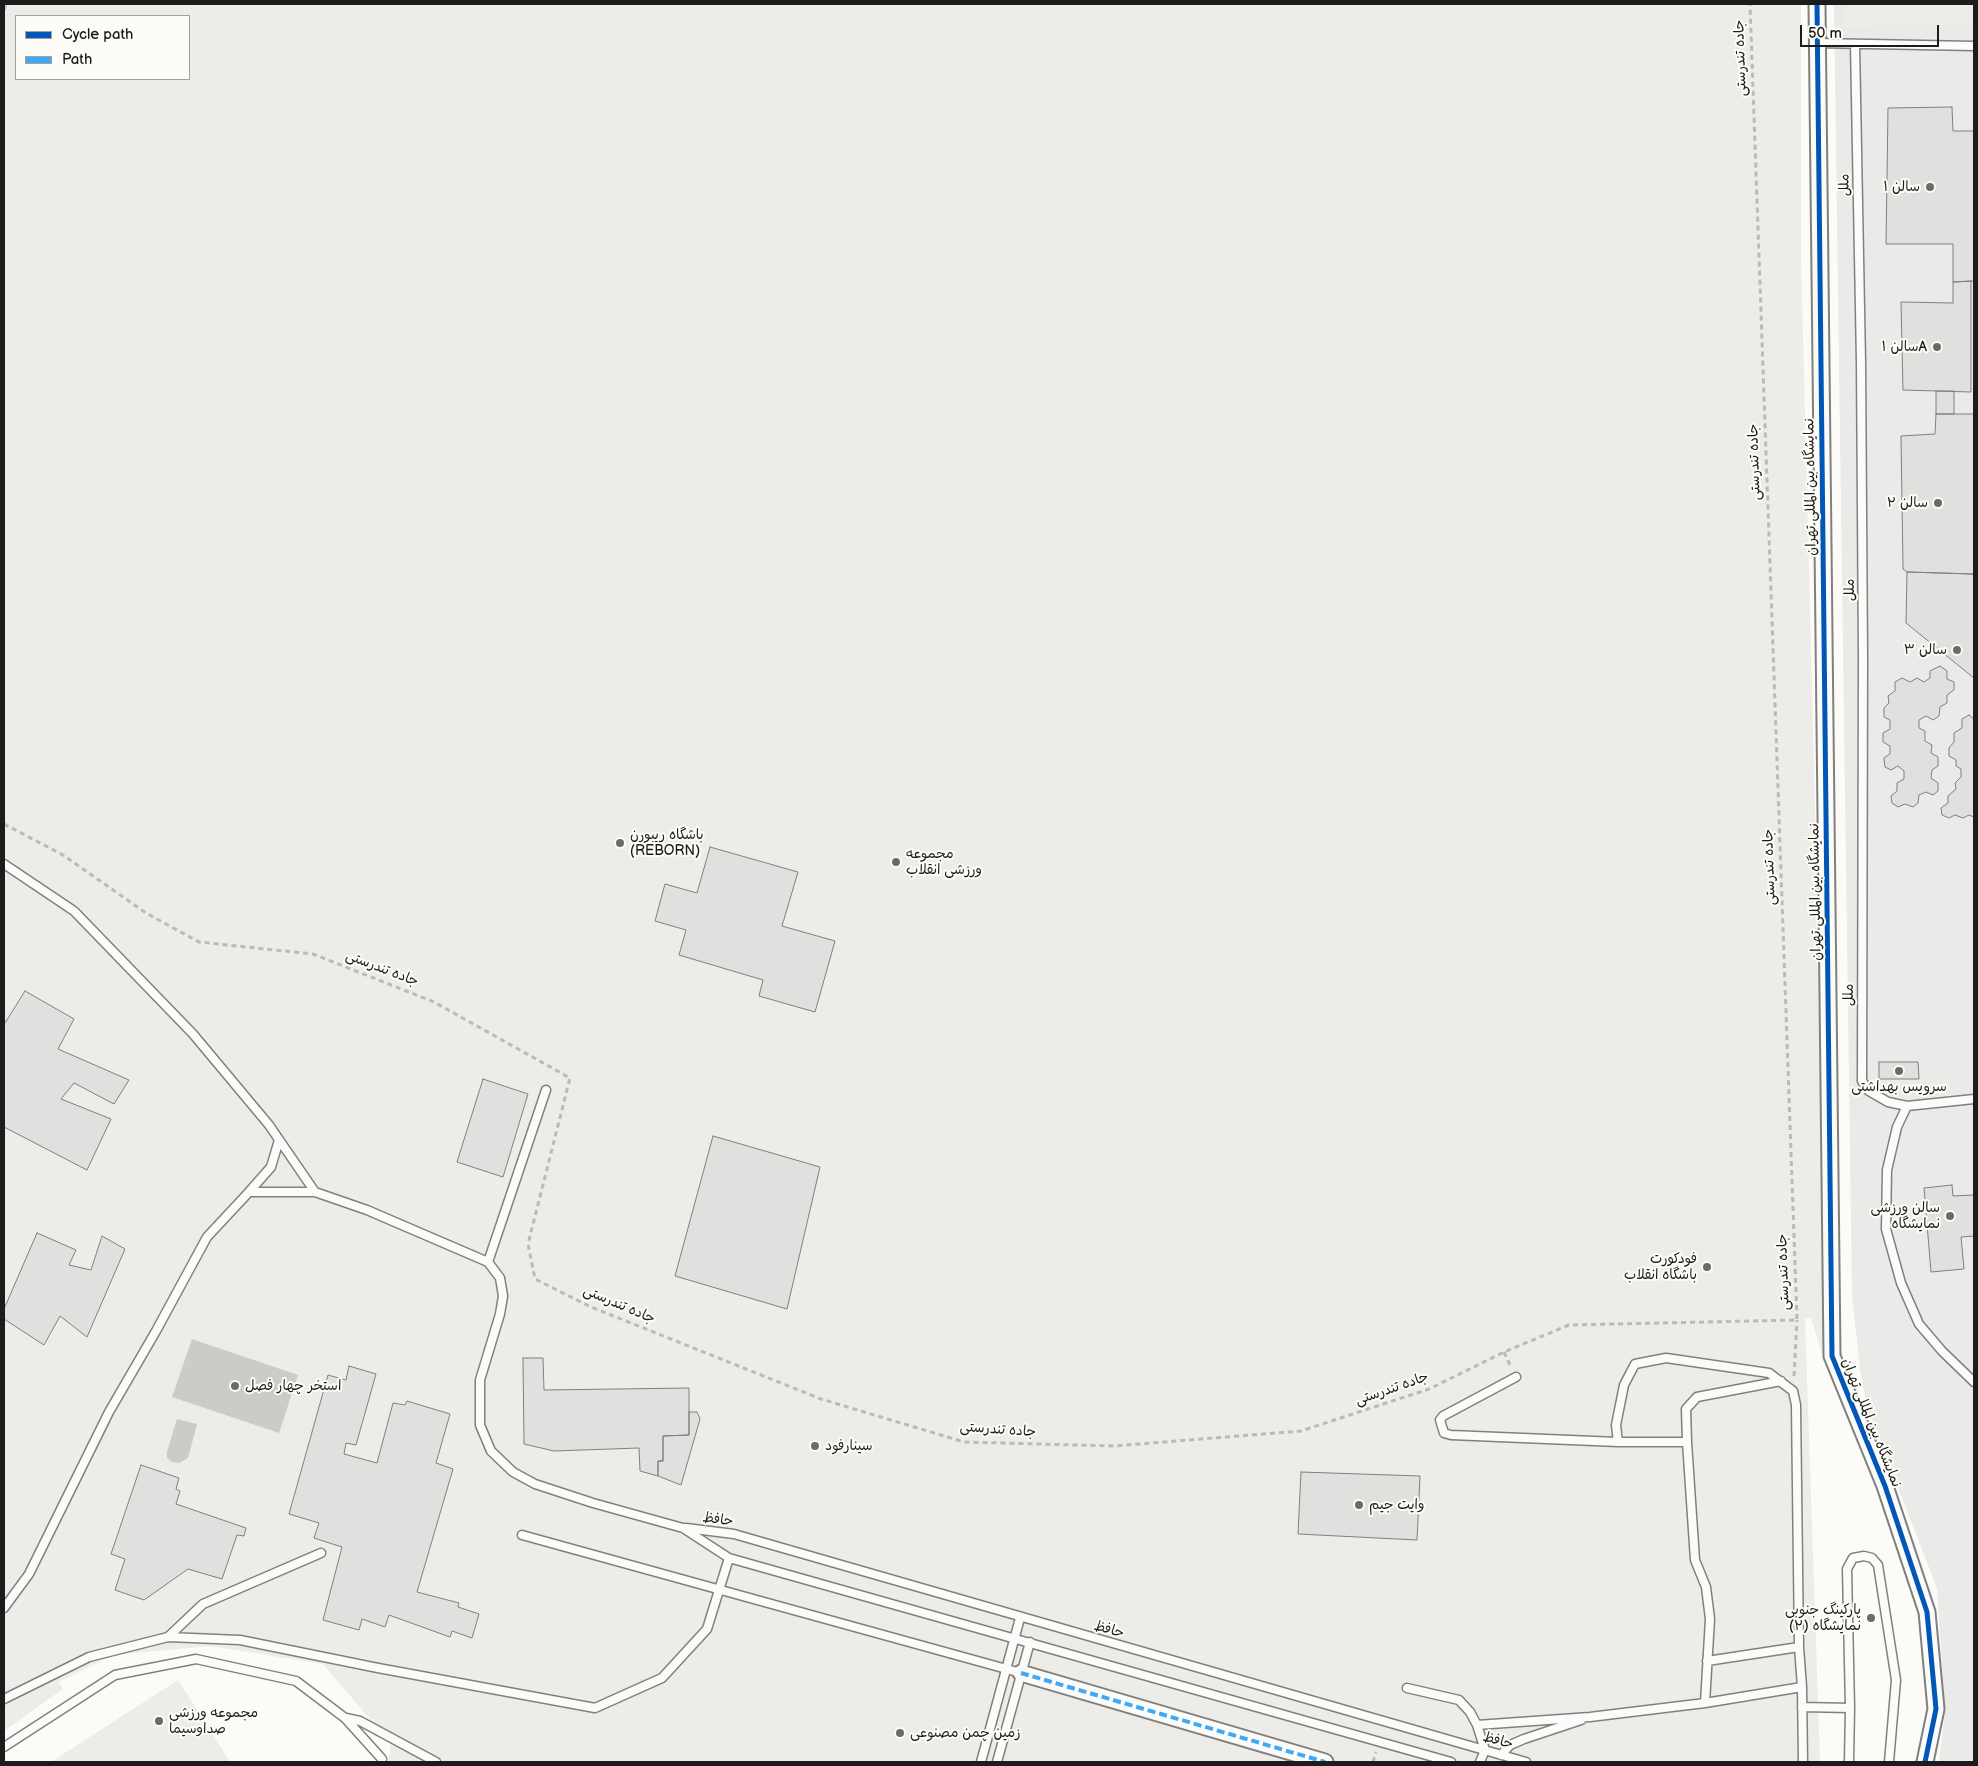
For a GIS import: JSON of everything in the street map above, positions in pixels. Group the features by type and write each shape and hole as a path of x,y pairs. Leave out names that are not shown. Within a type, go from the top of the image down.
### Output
{"street":[{"name":"نمایشگاه بین المللی تهران","path":"1817,4 1832,1356 1885,1486 1927,1612 1936,1709 1925,1762"},
{"path":"1014,1671 1325,1762"}],"lane":[{"path":"1817,43 1974,46"},
{"name":"ملل","path":"1855,44 1862,391 1862,1081 1869,1092 1888,1102 1907,1106 1974,1099"},
{"path":"4,864 74,911 193,1034 279,1140 316,1192"},
{"path":"488,1262 546,1090"},
{"path":"1907,1106 1898,1127 1887,1170 1886,1229 1901,1283 1919,1324 1942,1351 1974,1382"},
{"path":"4,1608 28,1574 109,1412 207,1237 271,1167 279,1140"},
{"path":"248,1192 316,1192 367,1210 488,1262 500,1278 503,1296 500,1314 480,1380 480,1426 491,1450 513,1472 535,1484 593,1503 683,1528 730,1558 1451,1762"},
{"path":"1618,1442 1616,1425 1624,1385 1635,1364 1666,1358 1770,1373 1793,1392 1796,1405 1799,1647 1802,1687 1803,1762"},
{"path":"1516,1378 1443,1416 1440,1420 1444,1433 1450,1435 1618,1442 1687,1442"},
{"path":"1705,1703 1710,1619 1706,1587 1695,1560 1686,1409 1697,1398 1781,1381"},
{"name":"حافظ","path":"683,1528 734,1534 1020,1618 1526,1762"},
{"path":"522,1535 1014,1671"},
{"path":"168,1637 203,1604 321,1553"},
{"path":"1849,1762 1850,1708 1847,1569 1853,1558 1864,1556 1872,1558 1878,1565 1896,1680 1888,1762"},
{"path":"4,1699 90,1657 168,1637 240,1640 378,1668 595,1708 662,1678 707,1629 718,1590 730,1558"},
{"path":"997,1762 1014,1671 1015,1638 1020,1618"},
{"path":"981,1762 1014,1671 1030,1642"},
{"path":"1707,1661 1799,1647"},
{"path":"4,1747 115,1674 196,1659 296,1681 345,1718 381,1761"},
{"path":"1477,1725 1590,1717 1705,1703 1802,1687"},
{"path":"1406,1688 1459,1700 1470,1712 1477,1725 1485,1750 1480,1762"},
{"path":"1802,1707 1850,1708"},
{"path":"1501,1754 1510,1745 1524,1739 1590,1717"},
{"path":"345,1718 360,1721 436,1762"}],"path":[{"path":"4,10 6,4"},
{"path":"1793,1392 1797,1320"}],"shaded area":[{"name":"مجموعه ورزشی انقلاب","path":"4,4 1801,4 1801,257 1815,804 1825,1363 1811,1318 1805,1318 1820,1762 388,1762 391,1744 323,1664 211,1646 113,1655 59,1682 63,1689 4,1731"},
{"path":"1834,4 1974,4 1974,1762 1939,1762 1945,1713 1937,1588 1867,1408 1860,1370 1852,1295"},
{"path":"1845,4 1974,4 1974,23 1844,28"},
{"name":"استخر چهار فصل","path":"192,1339 298,1375 279,1433 172,1397"},
{"path":"177,1419 197,1424 188,1458 179,1463 172,1462 167,1458"},
{"name":"مجموعه ورزشی صداوسیما","path":"178,1680 230,1762 51,1762"}],"building":[{"name":"سالن ۱","path":"1952,107 1953,131 1974,131 1974,281 1953,282 1953,244 1886,244 1888,108"},
{"name":"سالن ۱A","path":"1971,281 1971,392 1903,390 1901,302 1953,303 1953,282"},
{"path":"1936,391 1954,391 1954,414 1936,414"},
{"name":"سالن ۲","path":"1936,414 1974,414 1974,574 1907,572 1903,569 1901,436 1935,434"},
{"name":"سالن ۳","path":"1907,572 1974,574 1974,678 1906,623"},
{"path":"1940,666 1947,671 1947,679 1954,682 1954,690 1947,695 1947,703 1940,707 1939,716 1933,720 1926,716 1919,720 1919,728 1925,731 1925,741 1932,745 1931,753 1938,757 1938,766 1932,770 1931,778 1938,783 1938,791 1933,795 1926,792 1919,795 1918,803 1913,807 1905,804 1898,807 1892,803 1891,796 1897,791 1897,783 1904,779 1904,771 1898,766 1891,770 1885,767 1884,758 1890,754 1890,746 1883,742 1883,733 1890,729 1890,720 1884,717 1884,708 1889,703 1888,696 1895,691 1895,682 1902,678 1910,682 1917,678 1924,682 1930,678 1930,671"},
{"path":"1969,715 1974,719 1974,817 1969,815 1963,818 1955,815 1949,818 1942,815 1941,808 1948,803 1948,796 1956,789 1955,783 1961,777 1961,769 1956,766 1956,760 1949,756 1949,748 1954,742 1954,733 1962,728 1962,719"},
{"path":"710,847 798,872 782,926 835,941 815,1012 759,996 763,980 679,955 686,930 655,921 665,884 697,893"},
{"path":"25,991 74,1019 58,1049 129,1080 114,1104 74,1083 61,1099 111,1119 87,1170 4,1127 4,1022"},
{"name":"سرویس بهداشتی","path":"1879,1062 1918,1062 1919,1079 1879,1079"},
{"path":"483,1079 528,1094 503,1177 457,1162"},
{"path":"713,1136 820,1167 787,1309 675,1276"},
{"name":"سالن ورزشی نمایشگاه","path":"1952,1185 1953,1196 1974,1195 1974,1236 1961,1237 1964,1269 1931,1272 1924,1188"},
{"path":"37,1233 76,1250 69,1265 91,1270 102,1236 125,1249 87,1337 60,1316 44,1345 4,1319 4,1309"},
{"path":"523,1358 543,1358 544,1390 689,1388 689,1435 663,1436 663,1461 658,1461 658,1476 640,1471 639,1448 554,1451 524,1444"},
{"path":"349,1366 376,1374 356,1445 346,1443 344,1454 377,1463 393,1403 405,1405 407,1401 450,1414 436,1463 453,1469 417,1592 459,1603 458,1607 479,1614 472,1638 452,1631 450,1637 389,1615 385,1627 362,1619 359,1630 323,1620 342,1547 314,1538 319,1523 289,1514 328,1375 346,1380"},
{"path":"689,1412 697,1412 700,1419 681,1485 658,1476 658,1461 663,1461 663,1436 689,1435"},
{"path":"141,1465 179,1478 176,1489 180,1491 176,1504 246,1528 244,1536 237,1535 222,1579 188,1569 144,1600 115,1590 125,1559 111,1554"},
{"name":"وایت جیم","path":"1301,1472 1420,1476 1417,1540 1298,1534"}],"marked path":[{"path":"1021,1673 1325,1762"}],"cycle path":[{"path":"1817,4 1832,1356 1885,1486 1927,1612 1936,1709 1925,1762"}],"place":[{"name":"سالن ۱","path":"1930,187"},
{"name":"سالن ۱A","path":"1937,347"},
{"name":"سالن ۲","path":"1938,503"},
{"name":"سالن ۳","path":"1957,650"},
{"name":"باشگاه ریبورن (REBORN)","path":"620,843"},
{"name":"مجموعه ورزشی انقلاب","path":"896,862"},
{"name":"سرویس بهداشتی","path":"1899,1071"},
{"name":"سالن ورزشی نمایشگاه","path":"1950,1216"},
{"name":"فودکورت باشگاه انقلاب","path":"1707,1267"},
{"name":"استخر چهار فصل","path":"235,1386"},
{"name":"سینارفود","path":"815,1446"},
{"name":"وایت جیم","path":"1359,1505"},
{"name":"پارکینگ جنوبی نمایشگاه (۲)","path":"1871,1618"},
{"name":"مجموعه ورزشی صداوسیما","path":"159,1721"},
{"name":"زمین چمن مصنوعی","path":"900,1733"}]}
